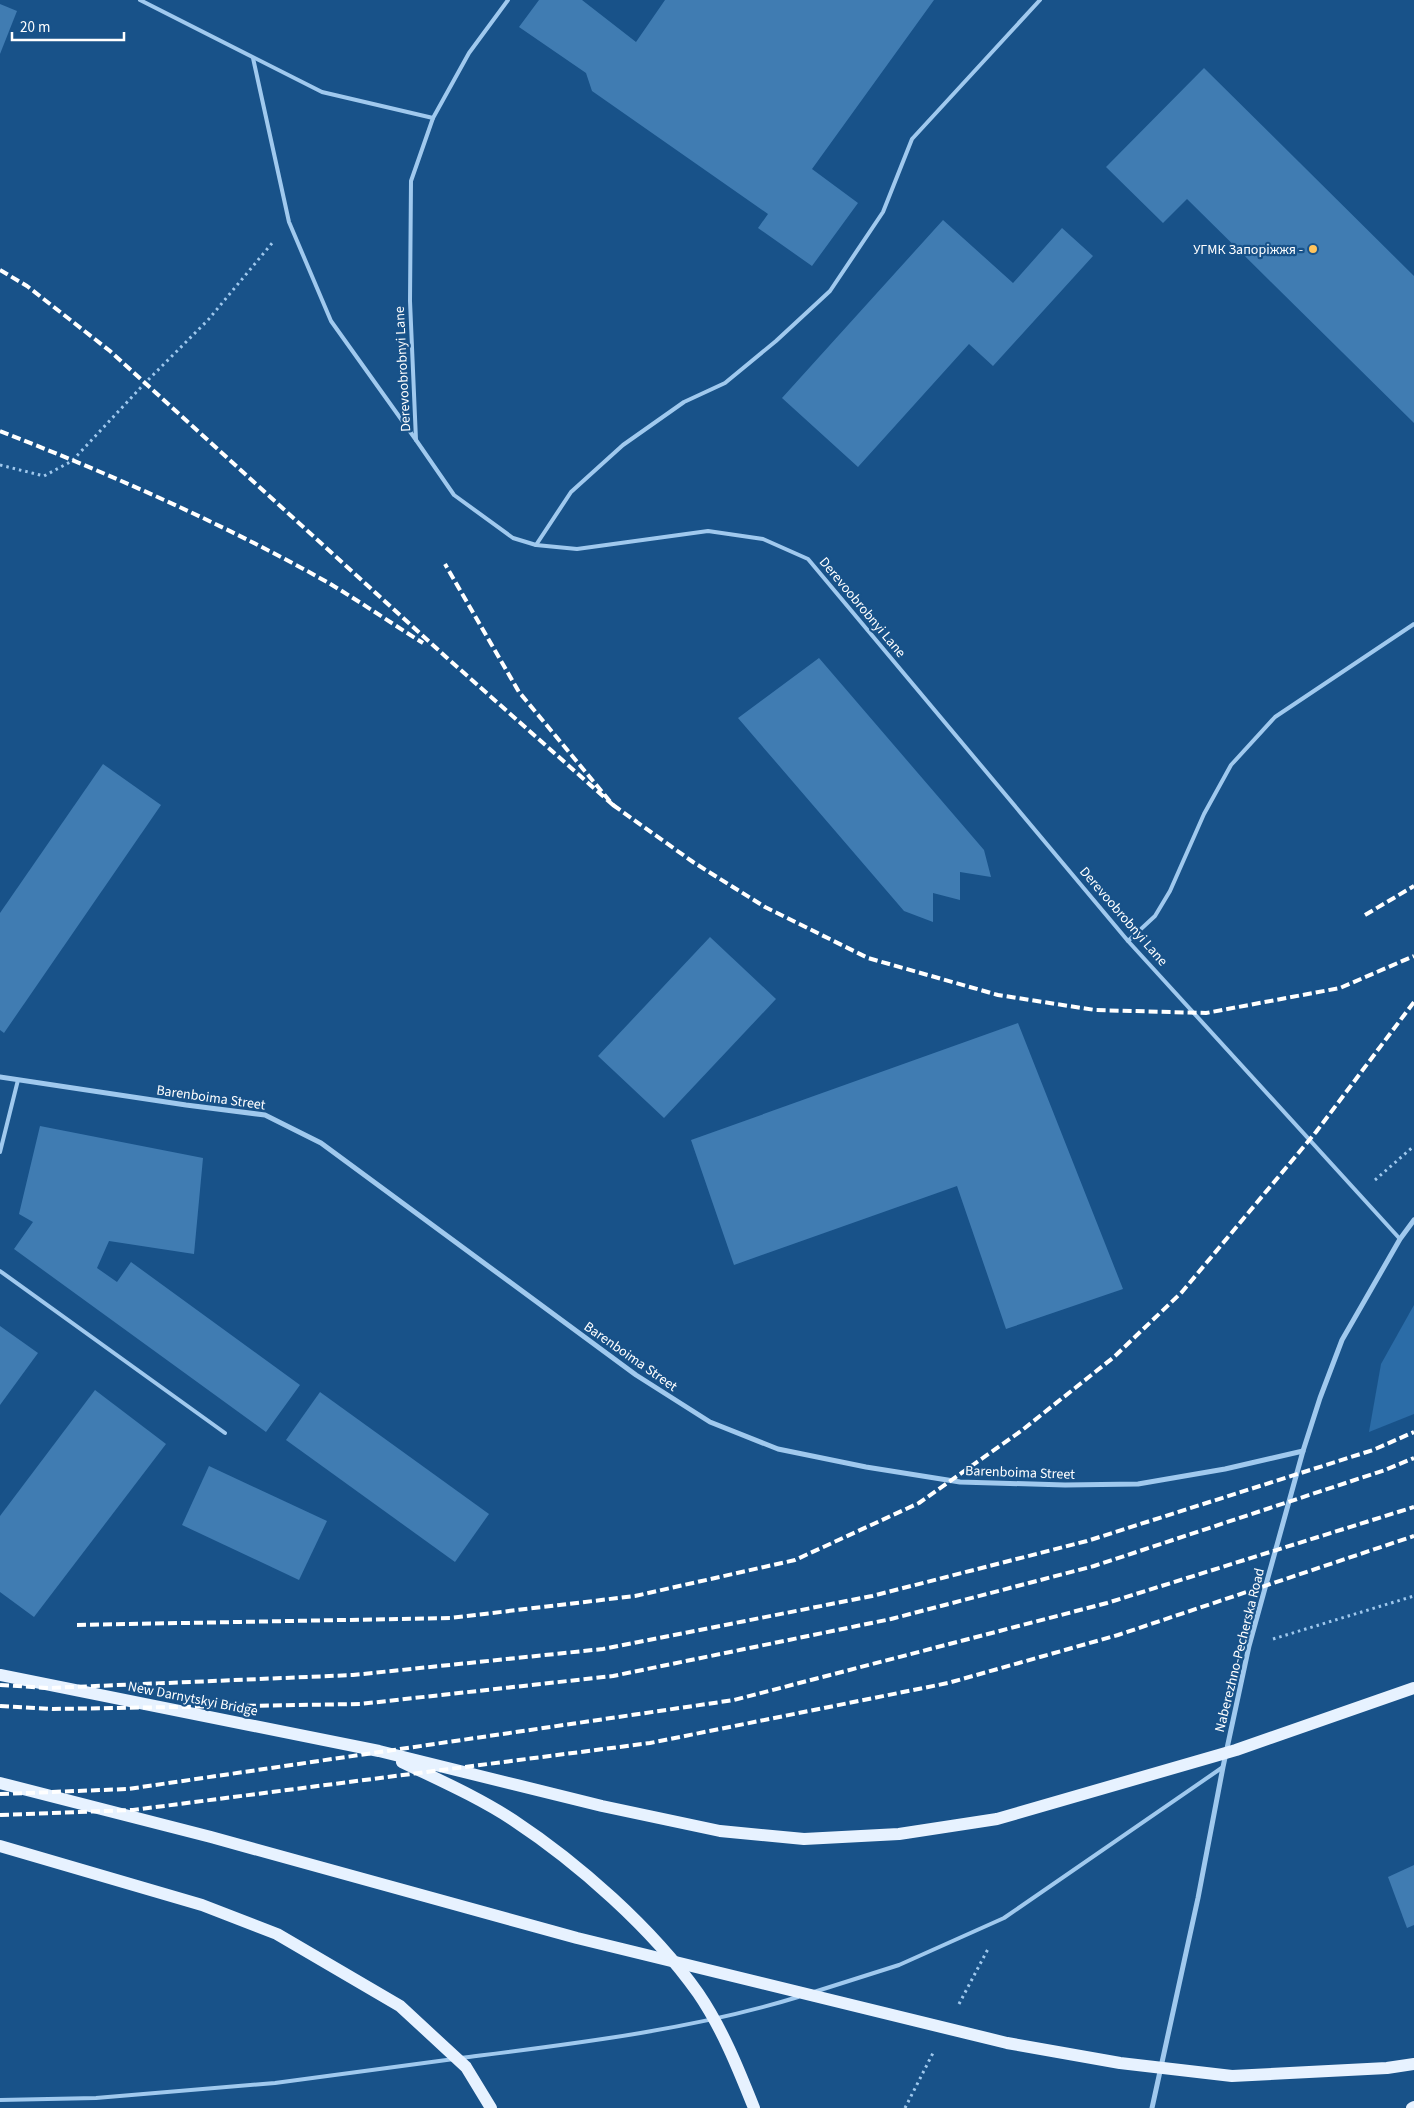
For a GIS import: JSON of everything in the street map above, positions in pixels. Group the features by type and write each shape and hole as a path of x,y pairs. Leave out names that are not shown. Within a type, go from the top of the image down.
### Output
{"main road":[{"name":"New Darnytskyi Bridge","path":"0,1675 379,1751"},
{"path":"379,1751 602,1806 720,1831 804,1839 889,1834 997,1819 1236,1750 1414,1688"},
{"path":"379,1751 465,1793 512,1819 559,1854 612,1898 661,1947 698,1993 732,2051 754,2108"},
{"path":"0,1783 211,1837 577,1938 1007,2043 1120,2062 1232,2076 1388,2068 1414,2064"},
{"path":"0,1846 202,1905 277,1934 400,2006 466,2067 491,2108"}],"street":[{"name":"Barenboima Street","path":"0,1077 186,1106 265,1114 320,1142 636,1375 710,1422 778,1449 866,1467 960,1482 1064,1485 1138,1484 1225,1470 1303,1451"},
{"name":"Naberezhno-Pecherska Road","path":"1152,2108 1198,1898 1249,1646 1303,1451 1320,1398 1342,1340 1400,1239 1414,1220"}],"lane":[{"path":"140,0 322,92 433,118"},
{"name":"Derevoobrobnyi Lane","path":"508,0 469,53 433,118 411,181 410,302 416,440 454,495 513,538 536,545 577,549 708,531 763,539 808,558 1128,941 1400,1239"},
{"path":"536,545 572,492 623,445 684,402 725,383 776,341 830,291 883,212 912,139 1040,0"},
{"path":"253,58 289,222 331,321 416,440"},
{"path":"1128,941 1155,916 1170,892 1204,814 1231,765 1275,717 1414,624"},
{"path":"0,1152 18,1080"},
{"path":"0,1271 225,1433"},
{"path":"0,2100 96,2098 275,2082 626,2034 762,2008 899,1965 1004,1918 1223,1767"}],"path":[{"path":"0,465 44,476 72,460 208,320 289,222"},
{"path":"1359,1194 1414,1146"},
{"path":"1249,1646 1414,1596"}],"shaded area":[{"path":"1414,1305 1414,1414 1369,1432 1381,1364"}],"building":[{"path":"539,0 582,0 636,42 665,0 934,0 812,169 858,203 812,266 758,228 768,214 592,91 586,73 519,27"},
{"path":"0,4 17,11 0,54"},
{"name":"УГМК Запоріжжя -","path":"1204,68 1414,276 1414,423 1187,199 1163,223 1106,167"},
{"path":"943,220 1013,283 1062,228 1093,256 993,366 969,344 858,467 782,398"},
{"path":"819,658 984,850 991,877 960,872 960,900 933,893 933,922 904,911 738,718"},
{"path":"103,764 161,805 4,1033 0,1030 0,913"},
{"path":"710,937 776,999 664,1118 598,1056"},
{"path":"1018,1023 1123,1289 1006,1329 957,1186 734,1265 691,1140"},
{"path":"40,1126 203,1158 194,1254 109,1241 97,1268 117,1282 131,1262 300,1385 266,1432 14,1249 33,1222 19,1214"},
{"path":"0,1326 38,1353 0,1405"},
{"path":"95,1390 166,1444 34,1617 0,1592 0,1516"},
{"path":"320,1392 489,1514 455,1562 286,1440"},
{"path":"209,1466 327,1521 299,1580 182,1525"},
{"path":"1414,1865 1414,1925 1407,1928 1388,1877"}],"railway":[{"path":"0,270 27,286 110,351 446,657 613,805 519,692 445,564"},
{"path":"0,431 166,501 287,560 327,582 423,643"},
{"path":"613,805 693,862 765,907 868,958 998,995 1095,1010 1206,1013 1340,988 1414,956"},
{"path":"1365,915 1414,886"},
{"path":"77,1625 450,1618 635,1596 795,1560 919,1503 1021,1431 1114,1357 1182,1292 1316,1132 1414,1002"},
{"path":"0,1685 49,1688 353,1675 603,1649 872,1596 1087,1541 1373,1450 1414,1432"},
{"path":"0,1706 53,1709 360,1704 613,1676 891,1619 1094,1566 1385,1470 1414,1458"},
{"path":"0,1794 128,1789 734,1700 1107,1603 1414,1507"},
{"path":"0,1815 133,1810 650,1743 948,1683 1118,1635 1414,1536"}],"place":[{"name":"УГМК Запоріжжя -","path":"1313,249"}]}
